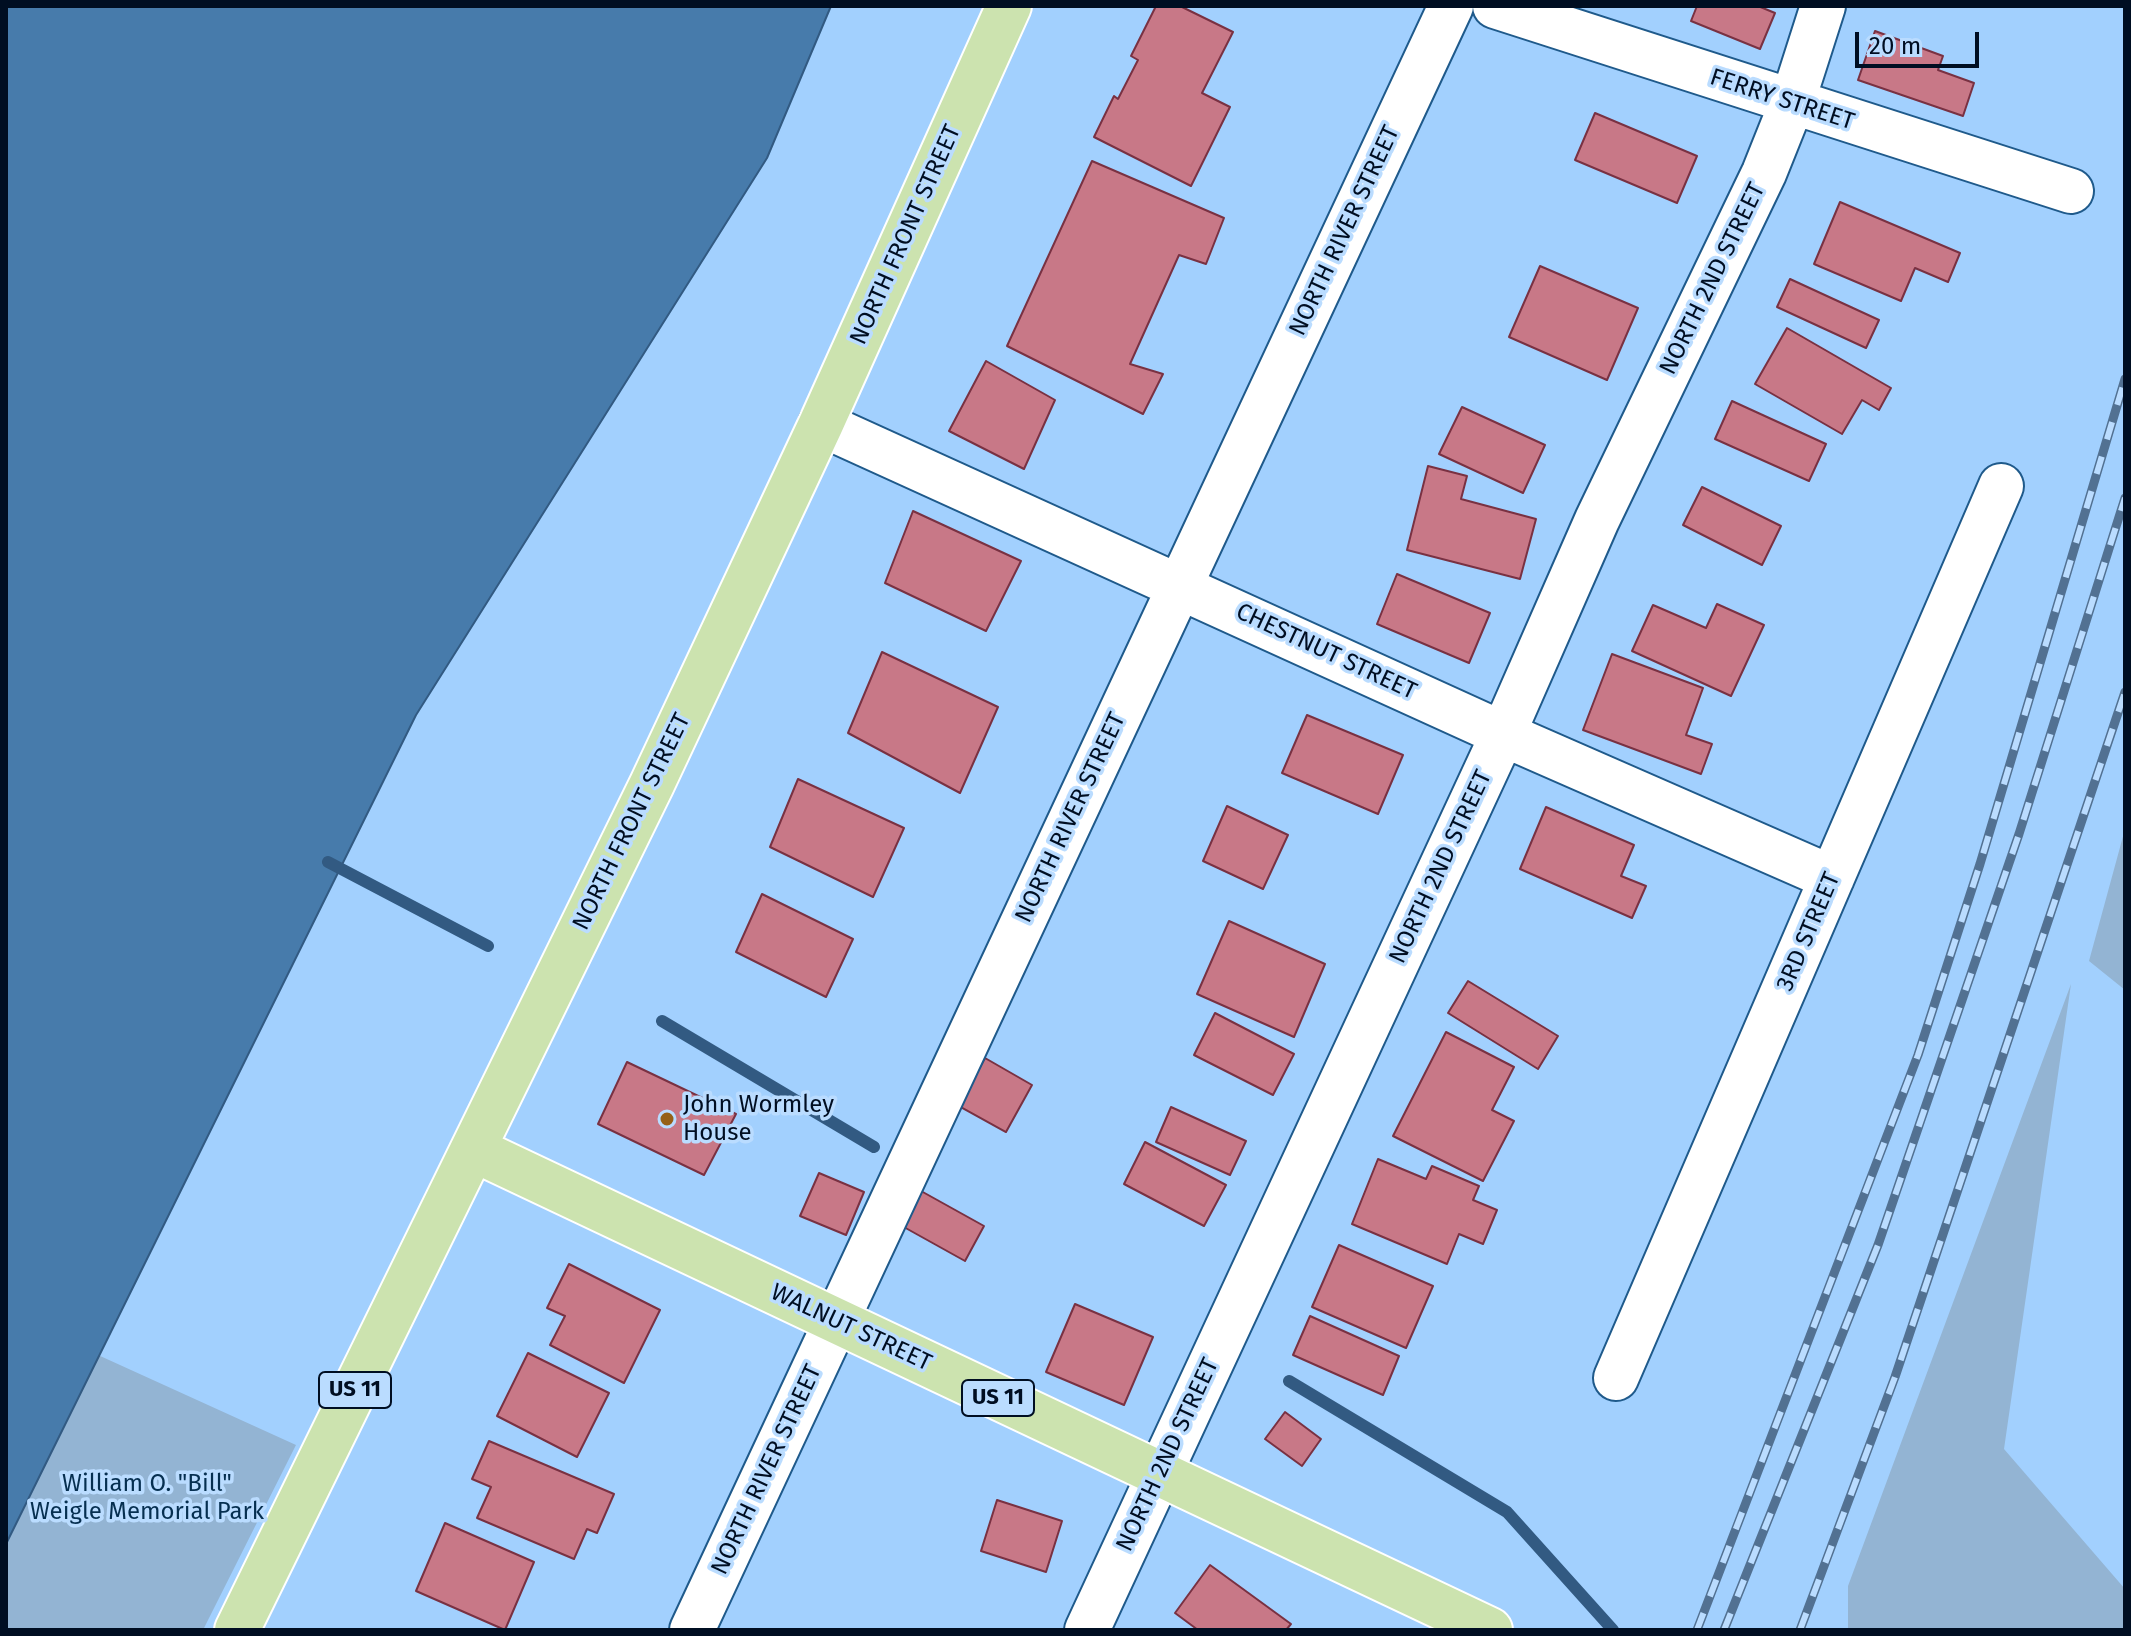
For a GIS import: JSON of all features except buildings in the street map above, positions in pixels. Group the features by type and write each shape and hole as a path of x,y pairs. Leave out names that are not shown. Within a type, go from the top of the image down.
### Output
{"main road":[{"name":"NORTH FRONT STREET","path":"237,1630 652,784 821,424 1009,6"},
{"name":"WALNUT STREET","path":"473,1149 1486,1629"}],"street":[{"name":"NORTH RIVER STREET","path":"692,1630 1451,6"},
{"name":"FERRY STREET","path":"1495,6 2071,191"},
{"name":"NORTH 2ND STREET","path":"1087,1630 1503,734 1597,520 1764,173 1792,103 1823,6"},
{"name":"CHESTNUT STREET","path":"821,424 1503,734 1832,878"},
{"name":"3RD STREET","path":"1616,1378 2001,486"}],"green space":[{"path":"2125,829 2125,990 2089,961"},
{"path":"2071,984 2004,1449 2125,1589 2125,1630 1848,1630 1848,1586"},
{"name":"William O. \"Bill\" Weigle Memorial Park","path":"98,1355 296,1445 203,1630 6,1630 6,1545"}],"shaded area":[{"path":"6,6 831,6 767,158 416,715 6,1544"}],"waterway":[{"path":"328,862 488,946"},
{"path":"662,1021 874,1147"},
{"path":"1289,1381 1507,1512 1613,1630"}],"railway":[{"path":"1697,1630 1918,1055 1980,864 2125,379"},
{"path":"1724,1630 1878,1245 2019,834 2125,498"},
{"path":"1800,1630 1895,1377 2125,692"}],"place":[{"name":"John Wormley House","path":"667,1119"}]}
